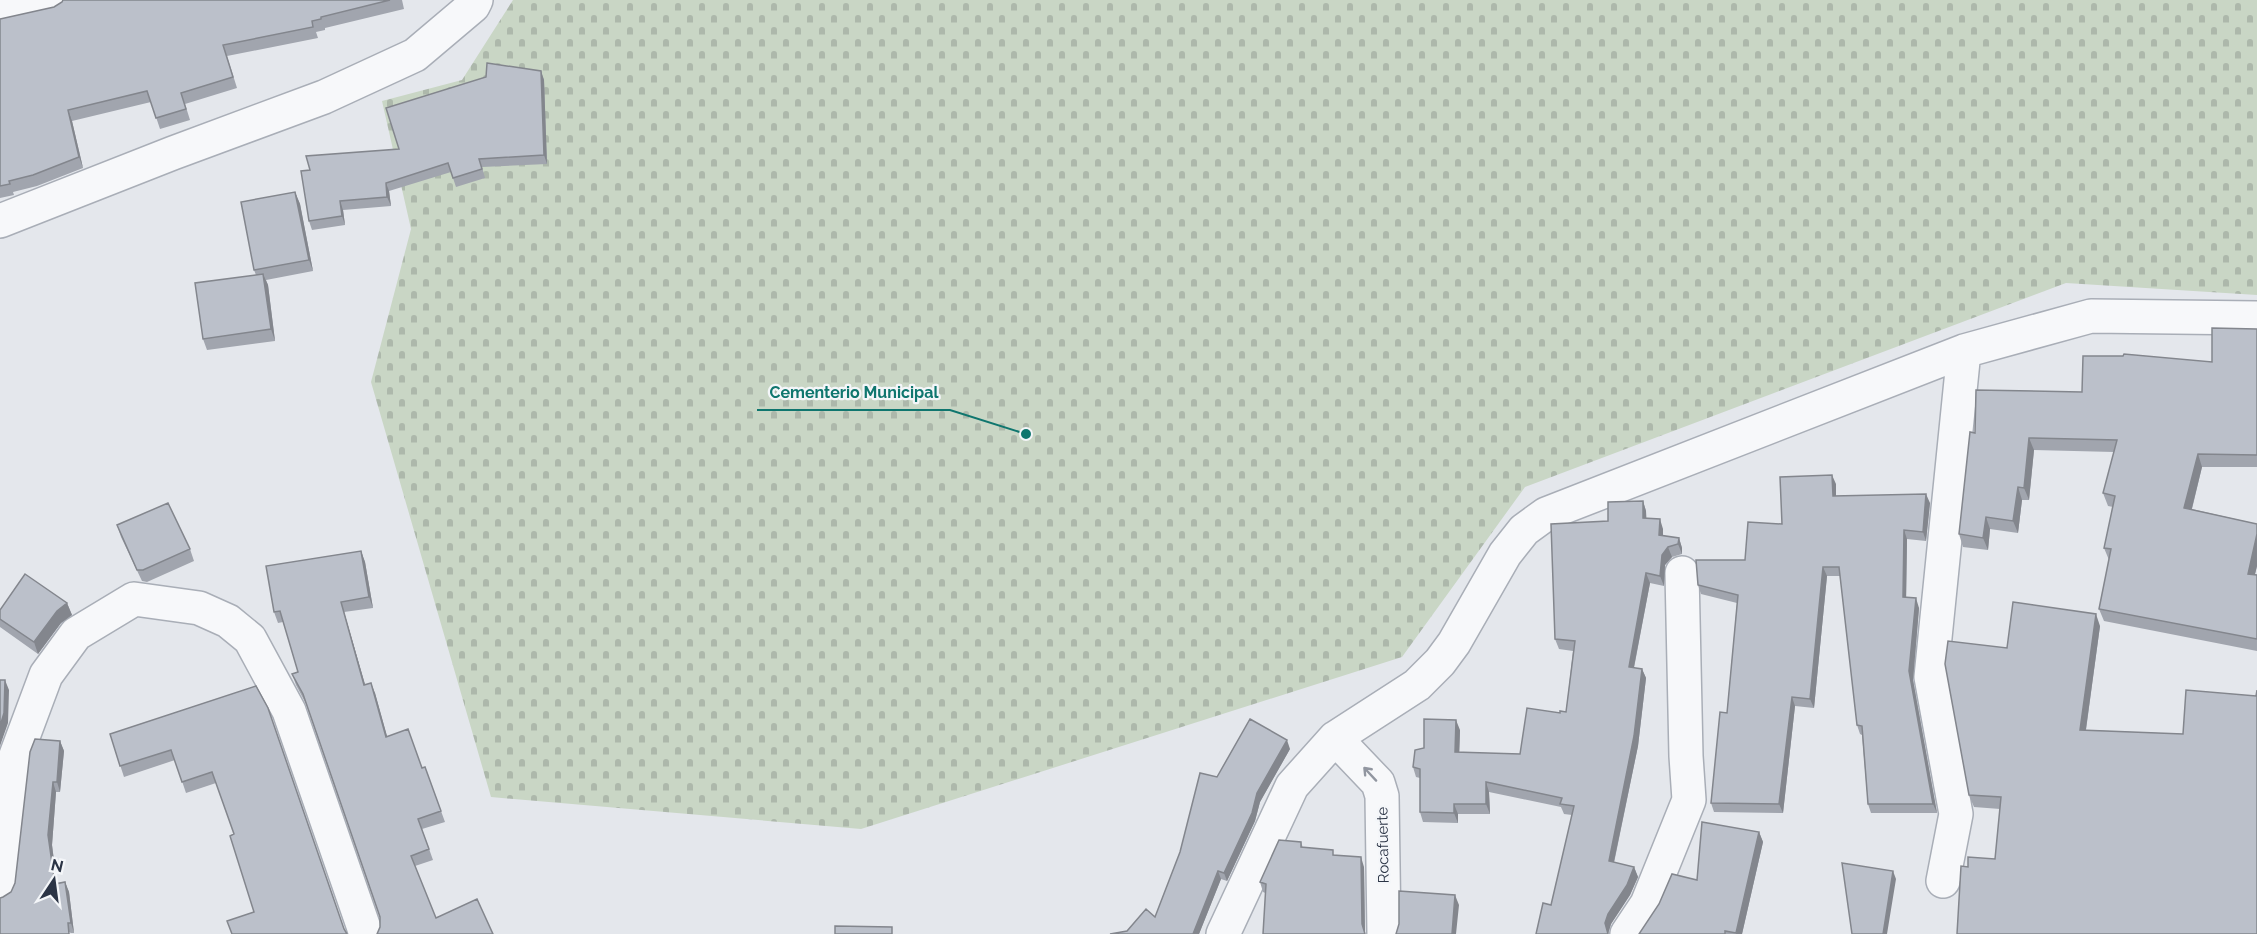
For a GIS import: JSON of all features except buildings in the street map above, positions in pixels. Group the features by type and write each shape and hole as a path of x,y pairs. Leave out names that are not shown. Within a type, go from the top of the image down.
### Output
{"street":[{"path":"0,12 53,0"},
{"path":"0,221 324,97 415,55 473,6 476,0"},
{"path":"1223,934 1292,786 1335,738 1417,685 1440,662 1454,643 1505,554 1524,530 1546,514 1964,351 2091,316 2257,318"},
{"path":"1943,882 1956,814 1931,677 1964,351"},
{"path":"1628,934 1647,904 1689,800 1682,573"},
{"path":"0,890 15,758 46,675 76,634 134,599 199,608 228,621 250,639 289,711 366,934"},
{"name":"Rocafuerte","path":"1335,738 1378,783 1382,796 1384,934"}],"green space":[{"path":"513,0 2257,0 2257,295 2066,283 1525,487 1402,657 861,829 491,797 371,382 411,229 382,101 462,80"}],"place":[{"name":"Cementerio Municipal","path":"1026,434"}]}
